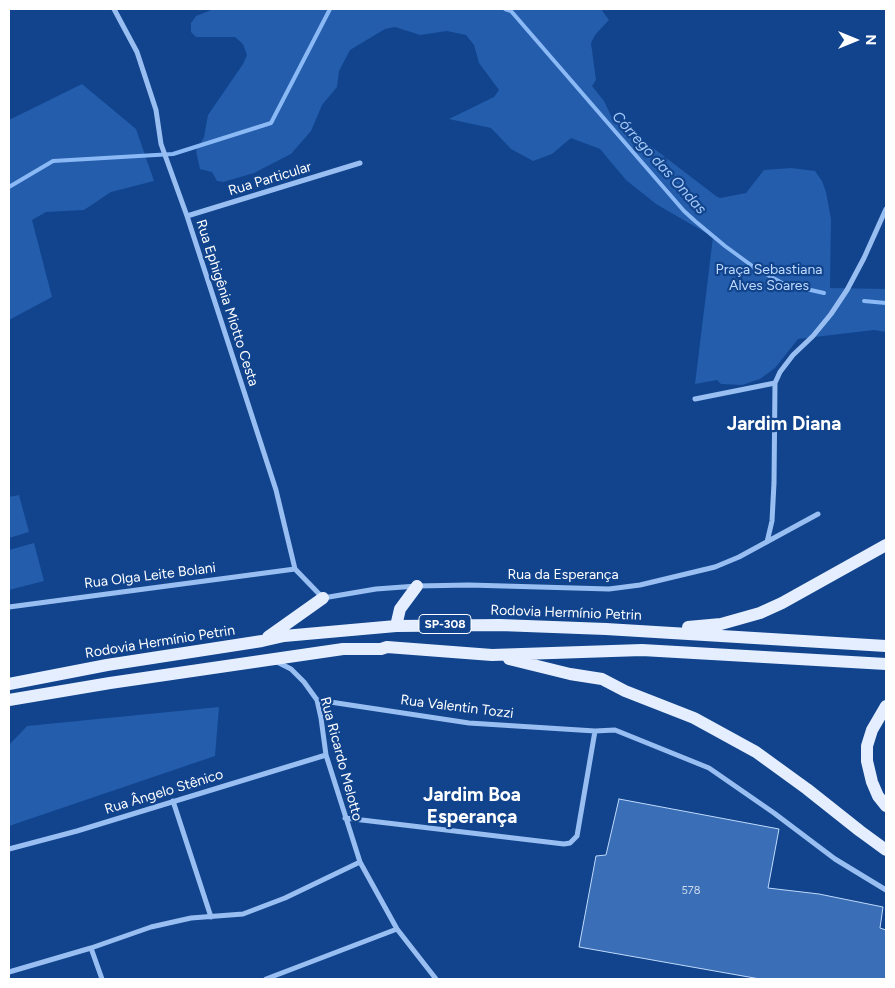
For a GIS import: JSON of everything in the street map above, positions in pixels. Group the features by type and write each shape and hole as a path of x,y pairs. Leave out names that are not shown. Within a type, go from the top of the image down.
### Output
{"main road":[{"path":"606,629 691,627 721,624 760,613 782,603 886,545"},
{"path":"396,626 400,609 417,586"},
{"path":"262,641 323,598"},
{"name":"Rodovia Hermínio Petrin","path":"9,684 107,665 284,636 396,626 500,625 606,629 886,646"},
{"name":"SP-308","path":"9,700 327,650 381,649 387,647 492,655 642,650 886,664"},
{"path":"492,655 570,674 602,679 694,718 756,752 808,789 886,850"},
{"path":"886,706 872,730 867,746 867,761 872,782 878,796 886,806"}],"street":[{"name":"Rua Ephigênia Miotto Cesta","path":"114,9 137,52 156,110 161,144 187,216 276,490 295,569"},
{"name":"Rua Particular","path":"187,216 360,163"},
{"path":"767,542 773,512 775,383 780,372 793,355 813,336 847,290 886,209"},
{"path":"695,399 775,383"},
{"name":"Rua da Esperança","path":"323,598 376,589 417,586 469,585 608,589 632,586 715,567 739,557 818,514"},
{"path":"295,569 323,598"},
{"name":"Rua Olga Leite Bolani","path":"9,607 295,569"},
{"name":"Rua Ricardo Melotto","path":"272,660 291,668 317,700 326,754 360,862 398,929 436,979"},
{"name":"Rua Valentin Tozzi","path":"317,700 469,723 595,731 615,730 709,768 835,859 886,890"},
{"path":"345,818 564,844 570,843 577,836 595,731"},
{"name":"Rua Ângelo Stênico","path":"9,849 326,754"},
{"path":"173,801 212,917"},
{"path":"9,972 91,948 151,927 191,918 243,914 285,898 360,862"},
{"path":"266,979 398,929"},
{"path":"91,948 102,979"}],"green space":[{"name":"Praça Sebastiana Alves Soares","path":"214,9 601,9 609,20 595,35 591,43 596,80 592,86 604,101 613,120 720,198 746,193 764,170 791,168 815,171 822,181 826,192 831,219 830,288 886,289 886,332 874,330 798,339 775,368 760,379 742,385 721,384 717,380 695,384 713,237 656,204 626,180 600,149 571,138 552,154 533,161 511,149 491,128 449,119 494,97 499,90 479,63 474,45 466,35 447,31 420,35 395,27 385,29 350,50 339,71 337,87 322,105 311,131 291,154 254,173 223,182 217,181 212,172 200,169 196,151 204,137 208,115 243,64 247,55 243,44 235,37 196,37 191,32 191,23 196,16"},
{"path":"82,84 136,129 154,181 111,192 84,210 46,212 32,220 52,297 9,320 9,120"},
{"path":"19,495 29,532 9,538 9,497"},
{"path":"34,543 44,581 9,590 9,550"},
{"path":"219,707 215,756 9,826 9,745 27,726"}],"building":[{"path":"619,799 779,829 768,888 819,894 883,907 880,928 886,930 886,979 760,979 579,947 596,856 606,855"}],"waterway":[{"name":"Córrego das Ondas","path":"9,187 53,161 173,154 271,123 330,9"},
{"name":"Córrego das Ondas","path":"505,9 511,11 684,211 695,221 755,268 784,284 824,293"},
{"name":"Córrego das Ondas","path":"864,301 886,303"}],"district":[{"name":"Jardim Diana","path":"784,424"},
{"name":"Jardim Boa Esperança","path":"472,806"}]}
